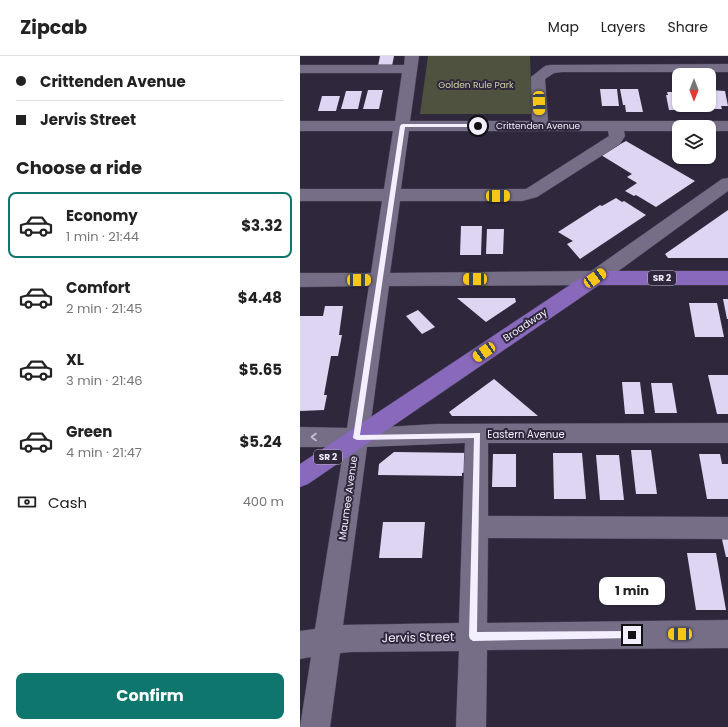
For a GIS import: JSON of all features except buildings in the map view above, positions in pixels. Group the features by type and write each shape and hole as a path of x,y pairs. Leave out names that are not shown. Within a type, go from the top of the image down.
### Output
{"main road":[{"name":"SR 2","path":"595,278 728,278"},
{"name":"Broadway","path":"300,477 595,278"}],"street":[{"path":"300,69 412,62"},
{"name":"Maumee Avenue","path":"315,727 412,62"},
{"path":"540,126 538,77 550,69 728,68"},
{"name":"Crittenden Avenue","path":"300,126 728,126"},
{"path":"300,194 514,196 531,193 614,141 617,136 616,126"},
{"name":"Broadway","path":"595,278 728,183"},
{"path":"300,280 595,278"},
{"name":"Eastern Avenue","path":"300,437 357,438 477,435 728,433"},
{"path":"471,727 477,435"},
{"path":"475,526 728,528"},
{"name":"Jervis Street","path":"300,645 351,638 728,634"}],"green space":[{"name":"Golden Rule Park","path":"428,56 530,56 532,114 420,114"}],"route":[{"path":"478,126 402,126 357,438 436,434 477,435 473,636 632,635"}]}
